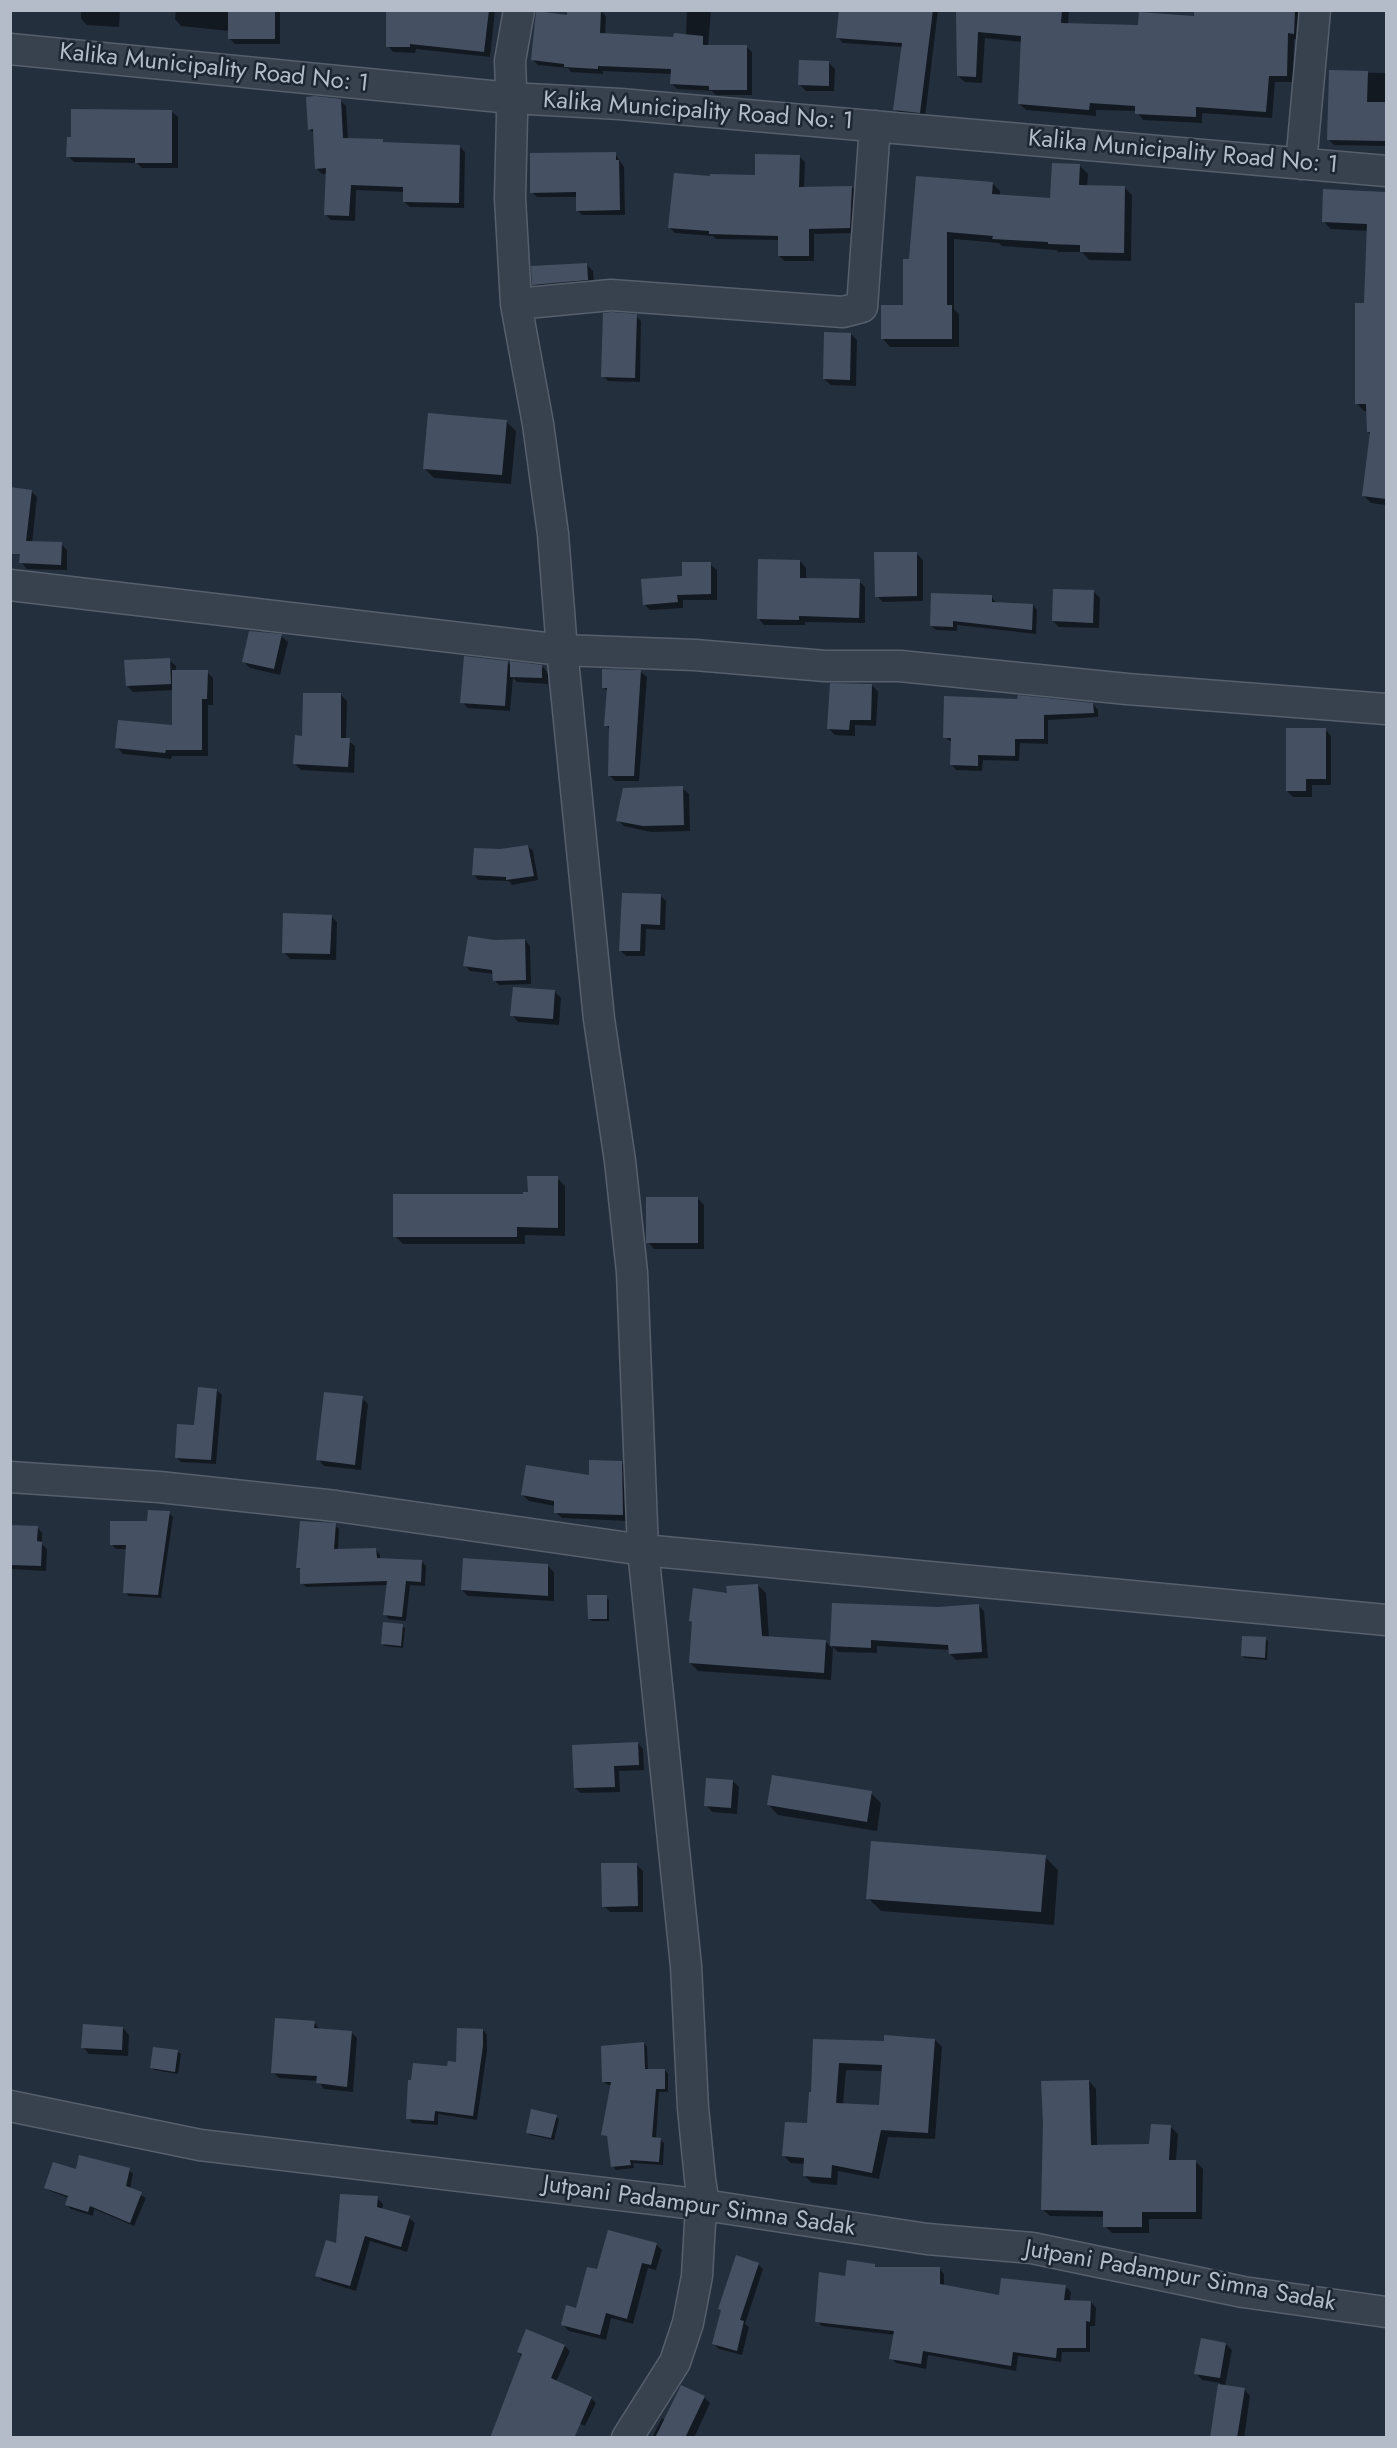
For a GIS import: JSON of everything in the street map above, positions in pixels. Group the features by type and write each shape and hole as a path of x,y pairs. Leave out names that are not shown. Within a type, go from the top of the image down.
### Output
{"street":[{"path":"519,10 510,61 510,198 516,304 538,424 553,534 562,650 599,1019 620,1161 632,1272 643,1550 686,1966 693,2108 704,2205 700,2223 697,2276 685,2333 675,2362 627,2438"},
{"path":"1301,164 1315,10"},
{"name":"Kalika Municipality Road No: 1","path":"10,49 511,98 620,104 1386,171"},
{"path":"516,304 612,295 843,312 862,307 875,126"},
{"path":"10,585 562,650 695,655 825,666 900,666 1082,685 1386,709"},
{"path":"10,1477 159,1487 336,1506 643,1550 1386,1620"},
{"name":"Jutpani Padampur Simna Sadak","path":"10,2106 200,2145 704,2205 927,2239 1032,2248 1243,2292 1386,2312"}],"building":[{"path":"228,10 275,10 275,39 228,39"},
{"path":"386,10 489,10 484,52 410,44 410,47 386,47"},
{"path":"567,10 601,10 600,33 673,37 674,33 703,36 703,45 747,45 747,90 709,90 709,86 670,84 671,69 564,67 564,64 531,60 536,11 567,15"},
{"path":"839,10 933,10 920,113 893,110 902,43 836,38"},
{"path":"956,10 1062,10 1061,23 1138,25 1139,12 1194,16 1194,10 1295,10 1294,34 1288,33 1287,76 1269,76 1266,112 1196,107 1196,117 1135,114 1135,106 1090,103 1089,110 1018,104 1021,36 978,32 976,77 957,76"},
{"path":"799,60 829,61 829,86 798,85"},
{"path":"1329,70 1368,71 1367,102 1386,102 1386,141 1327,140"},
{"path":"306,97 341,99 343,138 460,145 459,203 403,202 403,187 351,185 349,216 324,215 326,168 315,169 313,129 308,130"},
{"path":"71,109 172,110 172,163 135,163 135,158 66,157 67,137 71,137"},
{"path":"616,152 616,160 619,160 620,210 576,211 576,192 530,193 530,153"},
{"path":"755,154 800,155 799,187 852,186 850,228 809,229 809,256 778,256 778,236 709,234 709,231 668,228 674,173 710,176 710,174 755,175"},
{"path":"1052,163 1080,164 1079,185 1125,186 1124,253 1080,252 1080,245 992,239 993,236 947,232 947,305 952,305 952,339 881,339 881,305 903,305 903,259 909,259 916,176 993,182 992,194 1050,198"},
{"path":"1323,189 1386,192 1386,499 1362,496 1370,432 1367,432 1366,404 1355,404 1355,303 1364,303 1367,224 1322,222"},
{"path":"587,263 588,280 532,285 531,266"},
{"path":"603,313 637,314 635,378 601,377"},
{"path":"824,332 851,333 850,380 823,379"},
{"path":"428,413 507,420 502,475 423,469"},
{"path":"10,487 32,490 26,541 62,542 61,565 19,563 20,554 10,554"},
{"path":"874,552 917,552 917,596 875,597"},
{"path":"758,559 800,560 800,578 860,579 859,618 799,616 799,620 757,619"},
{"path":"682,562 711,562 711,594 677,595 678,602 643,605 641,579 682,576"},
{"path":"1053,589 1094,590 1093,623 1052,621"},
{"path":"931,593 992,595 992,602 1033,604 1032,630 953,621 953,627 930,626"},
{"path":"249,631 282,634 274,669 242,662"},
{"path":"464,656 508,661 505,706 460,703"},
{"path":"170,658 171,684 126,686 124,660"},
{"path":"510,661 542,665 542,678 510,677"},
{"path":"602,669 641,670 634,776 608,776 609,726 604,726 607,688 602,688"},
{"path":"172,670 208,670 207,699 202,699 202,750 166,750 165,753 115,748 118,720 172,725"},
{"path":"830,683 872,684 871,720 850,720 849,730 827,729"},
{"path":"303,693 341,693 341,738 350,738 348,767 293,764 295,735 302,736"},
{"path":"1018,695 1093,703 1094,713 1044,715 1044,739 1015,739 1015,756 978,755 978,766 950,765 951,738 943,738 944,696 1017,699"},
{"path":"1286,728 1326,728 1326,779 1306,779 1306,791 1286,791"},
{"path":"683,786 684,825 643,826 616,821 623,788"},
{"path":"528,845 534,876 506,880 506,877 472,875 474,848 500,849"},
{"path":"622,893 661,894 660,925 641,924 640,951 619,951"},
{"path":"283,913 332,915 330,954 282,953"},
{"path":"468,936 494,940 525,939 526,980 493,981 492,970 463,966"},
{"path":"513,987 555,990 553,1019 510,1016"},
{"path":"527,1176 558,1176 558,1228 517,1227 517,1237 393,1237 393,1194 523,1194 523,1192 528,1192"},
{"path":"646,1197 698,1197 698,1243 646,1243"},
{"path":"198,1387 217,1389 211,1460 175,1458 177,1424 194,1425"},
{"path":"324,1392 363,1396 355,1465 316,1460"},
{"path":"589,1460 622,1461 623,1515 554,1513 554,1501 521,1495 526,1465 589,1475"},
{"path":"148,1510 170,1511 158,1595 123,1593 126,1545 110,1545 110,1521 147,1521"},
{"path":"300,1521 336,1523 334,1549 376,1548 377,1558 422,1560 421,1582 406,1581 402,1617 383,1615 387,1581 300,1584 300,1568 296,1568"},
{"path":"10,1525 38,1526 37,1541 42,1542 41,1566 10,1565"},
{"path":"463,1558 548,1564 548,1596 461,1590"},
{"path":"758,1584 762,1636 826,1640 824,1673 689,1663 692,1622 689,1621 693,1588 727,1593 726,1586"},
{"path":"587,1595 607,1595 607,1619 588,1619"},
{"path":"832,1603 938,1607 979,1604 982,1652 949,1654 948,1645 871,1640 871,1648 830,1646"},
{"path":"383,1622 403,1624 401,1646 381,1644"},
{"path":"1242,1636 1266,1637 1265,1658 1241,1656"},
{"path":"638,1742 639,1765 614,1766 615,1787 574,1788 572,1745"},
{"path":"772,1775 872,1791 867,1822 767,1805"},
{"path":"706,1778 733,1780 731,1808 704,1806"},
{"path":"871,1841 1046,1855 1041,1912 866,1899"},
{"path":"601,1863 637,1863 638,1906 602,1907"},
{"path":"275,2018 315,2021 314,2028 352,2031 347,2087 316,2083 317,2076 271,2073"},
{"path":"83,2024 123,2027 122,2050 81,2048"},
{"path":"457,2028 483,2029 483,2046 473,2116 435,2111 434,2121 406,2119 408,2080 411,2080 413,2063 447,2066 448,2061 456,2062"},
{"path":"884,2035 935,2039 928,2133 881,2130 872,2173 832,2165 831,2178 803,2176 804,2158 782,2156 785,2122 807,2123 813,2039 884,2041","holes":["839,2063 882,2065 879,2105 836,2103"]},
{"path":"644,2042 645,2069 665,2069 665,2089 656,2089 652,2137 661,2138 659,2162 630,2160 631,2165 611,2167 607,2136 601,2135 611,2082 602,2082 601,2046"},
{"path":"153,2047 178,2050 175,2072 150,2068"},
{"path":"1089,2080 1091,2145 1149,2144 1151,2124 1171,2125 1169,2160 1196,2160 1196,2212 1142,2212 1142,2227 1103,2227 1103,2211 1041,2210 1043,2123 1041,2081"},
{"path":"531,2109 557,2115 551,2138 526,2133"},
{"path":"79,2155 130,2168 126,2186 142,2192 130,2223 90,2206 88,2212 65,2205 68,2196 44,2188 53,2162 76,2169"},
{"path":"340,2194 378,2196 377,2207 410,2216 401,2247 365,2236 350,2286 315,2276 326,2240 336,2243"},
{"path":"608,2230 657,2243 651,2265 642,2263 627,2319 606,2313 600,2335 561,2325 566,2305 576,2308 587,2267 597,2269"},
{"path":"736,2255 759,2263 740,2320 744,2321 737,2351 712,2344 721,2310 718,2309"},
{"path":"847,2260 875,2264 875,2267 940,2267 940,2284 999,2295 1001,2278 1066,2285 1064,2300 1091,2301 1090,2322 1086,2321 1086,2348 1057,2348 1056,2358 1013,2352 1011,2366 923,2351 921,2364 889,2359 894,2331 815,2322 819,2272 845,2276"},
{"path":"526,2329 565,2345 551,2378 592,2397 574,2438 490,2438 522,2354 517,2352"},
{"path":"1201,2338 1226,2343 1220,2378 1194,2374"},
{"path":"1218,2384 1245,2388 1237,2438 1210,2438"},
{"path":"681,2385 705,2396 685,2438 655,2438"}]}
